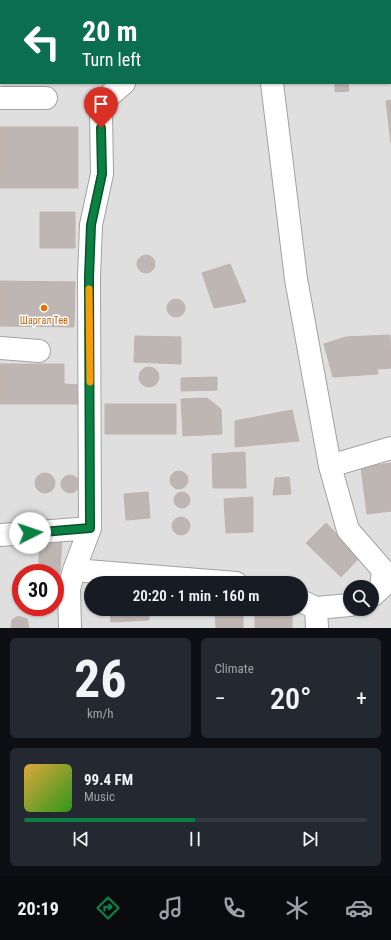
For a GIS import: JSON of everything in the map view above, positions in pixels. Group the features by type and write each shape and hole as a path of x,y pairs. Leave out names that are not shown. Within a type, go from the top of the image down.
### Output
{"street":[{"path":"70,628 69,589 74,570 90,528 89,277 91,225 102,174 101,113 104,100 123,84"},
{"path":"272,84 296,279 330,466 348,530 383,570 381,588 379,590"},
{"path":"0,98 46,98"},
{"path":"0,348 39,351"},
{"path":"330,466 391,448"},
{"path":"0,535 90,528"},
{"path":"74,570 149,576"},
{"path":"311,612 343,606"}],"shaded area":[{"path":"0,84 391,84 391,628 0,628"}],"building":[{"path":"335,84 348,84 349,91 335,92"},
{"path":"391,100 391,143 386,101"},
{"path":"0,127 78,127 78,188 0,188"},
{"path":"40,212 75,212 75,248 40,248"},
{"path":"146,255 152,258 155,264 152,270 146,273 140,270 137,264 140,258"},
{"path":"230,264 246,302 214,308 202,273"},
{"path":"0,281 75,282 74,327 0,326"},
{"path":"176,299 182,302 185,308 182,314 176,317 170,314 167,308 170,302"},
{"path":"390,335 391,368 377,369 378,374 333,377 324,344 346,337"},
{"path":"135,336 181,337 181,364 134,362"},
{"path":"0,364 64,364 64,384 79,385 79,404 0,404"},
{"path":"149,367 156,370 159,377 156,384 149,387 142,384 139,377 142,370"},
{"path":"217,377 217,390 181,391 181,378"},
{"path":"207,398 221,409 222,434 183,436 181,399"},
{"path":"105,404 176,404 176,434 105,434"},
{"path":"292,410 299,441 235,447 235,421"},
{"path":"245,452 246,488 213,488 212,454"},
{"path":"391,463 391,511 367,514 361,467"},
{"path":"179,471 185,474 188,480 185,486 179,489 173,486 170,480 173,474"},
{"path":"45,473 52,476 55,483 52,490 45,493 38,490 35,483 38,476"},
{"path":"66,475 74,475 79,480 77,491 74,493 66,493 61,488 61,480"},
{"path":"289,477 291,494 273,495 275,478"},
{"path":"148,492 150,518 126,520 124,494"},
{"path":"182,492 188,494 190,500 188,506 182,508 176,506 174,500 176,494"},
{"path":"253,497 253,532 226,533 224,499"},
{"path":"181,517 187,520 190,526 187,532 181,535 175,532 172,526 175,520"},
{"path":"326,523 360,557 341,577 306,543"},
{"path":"39,537 62,537 60,564 39,564"},
{"path":"18,616 27,619 29,628 11,628 12,620"},
{"path":"111,616 149,616 149,620 111,622"},
{"path":"215,616 243,616 243,628 216,628"},
{"path":"255,616 292,617 292,628 255,628"}],"slow traffic":[{"path":"89,289 90,382"}],"place":[{"name":"Шаргал Төв","path":"44,308"}],"route":[{"path":"30,533 90,528 89,277 91,225 102,174 101,128"}]}
